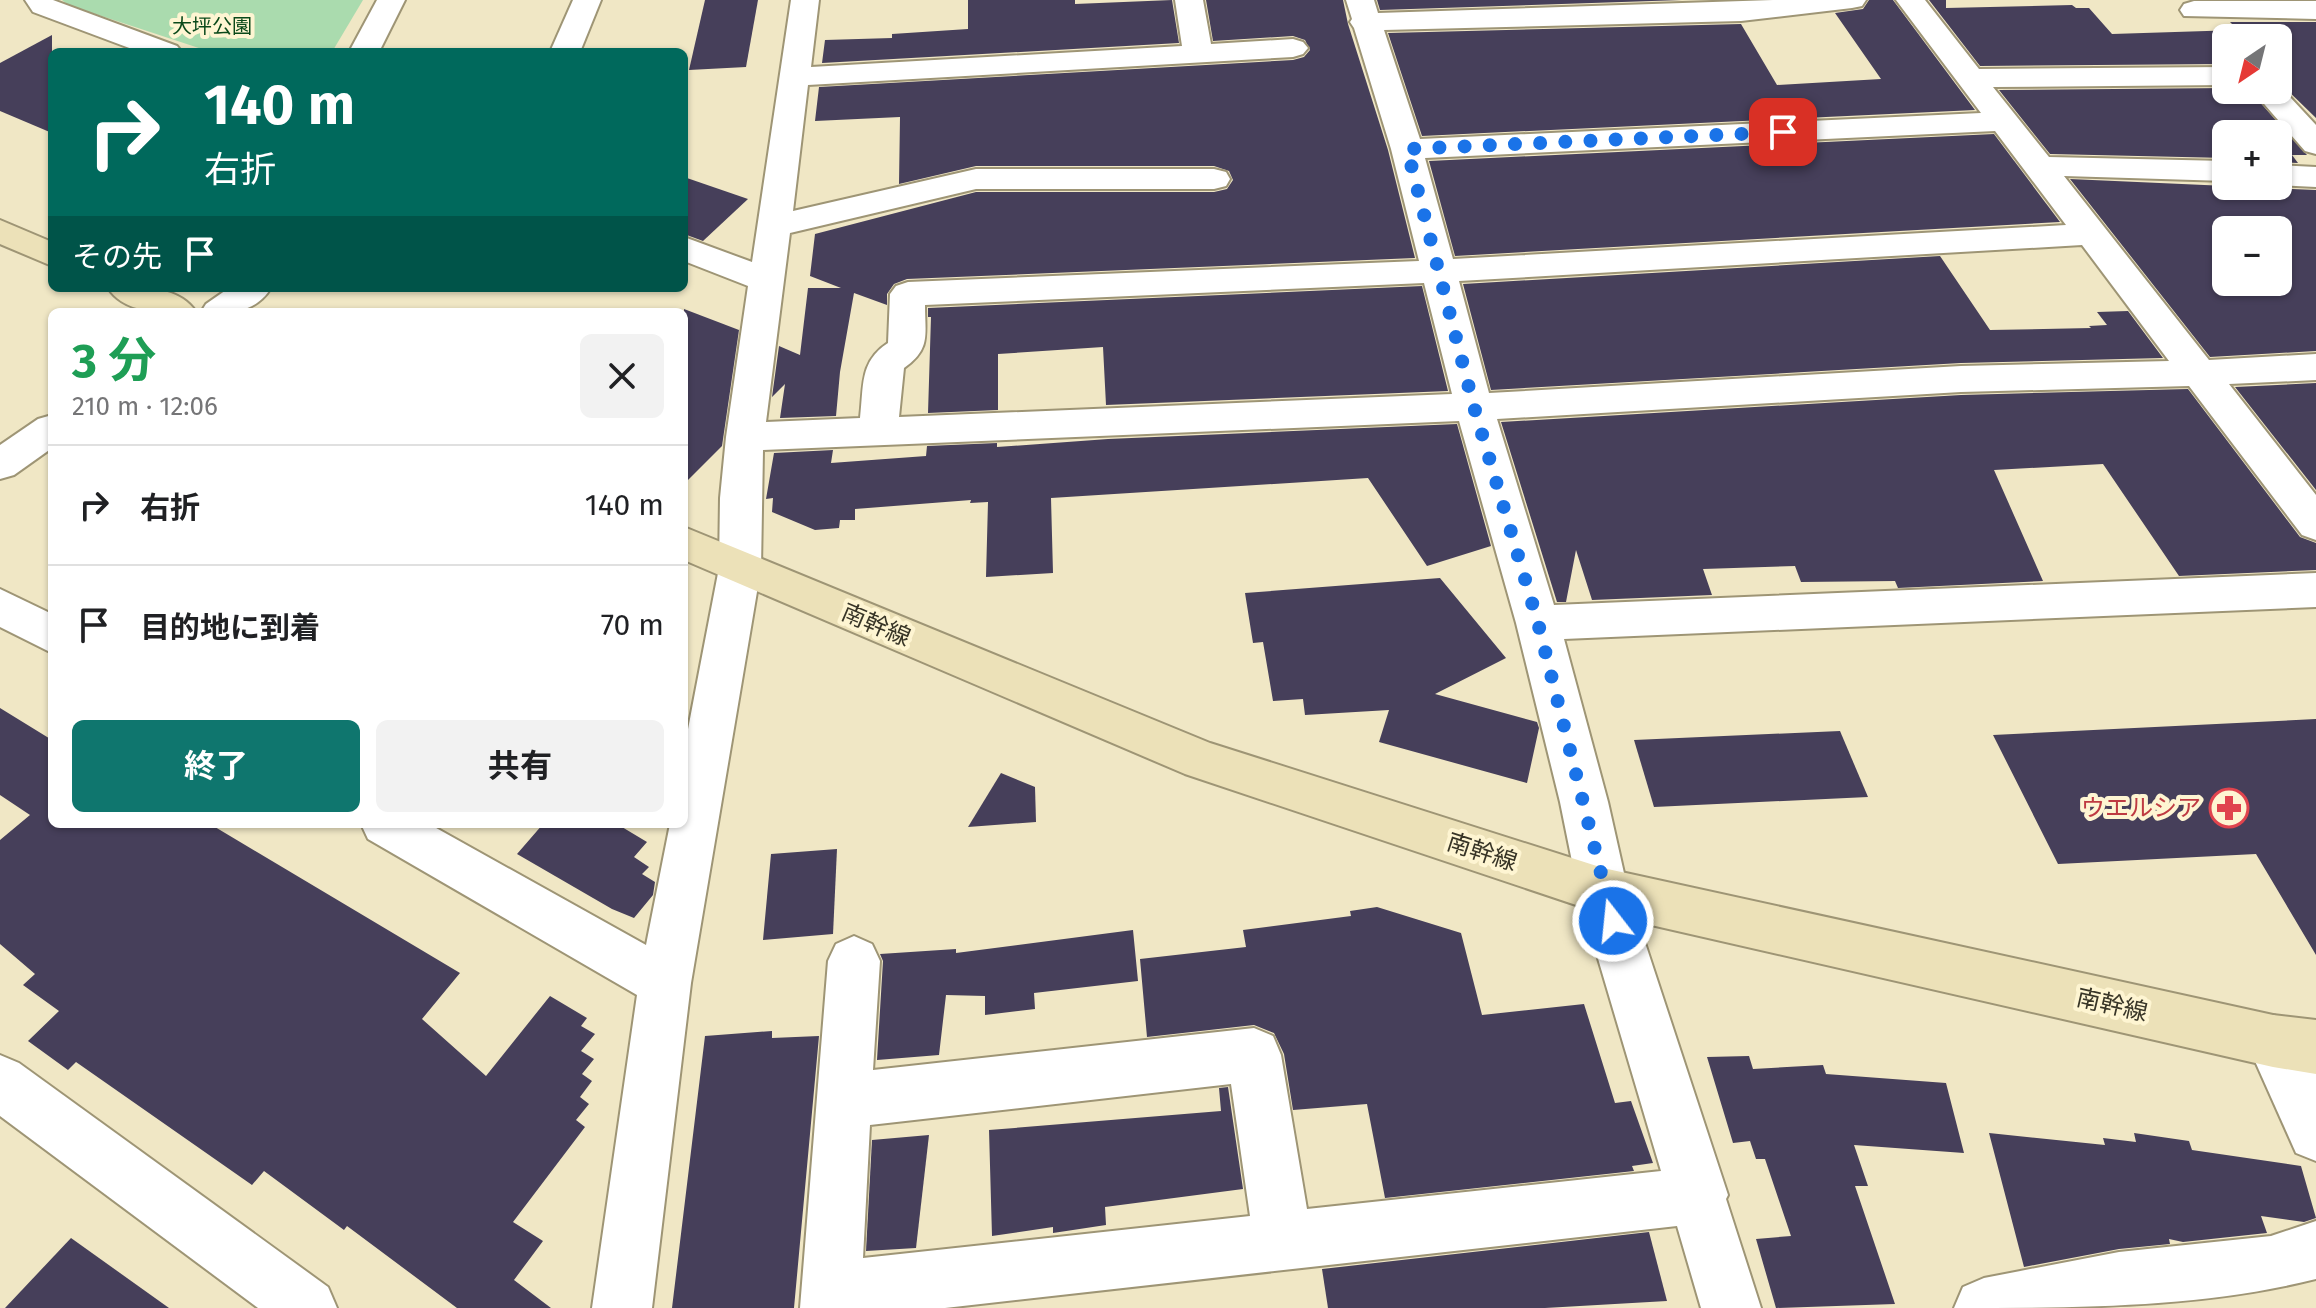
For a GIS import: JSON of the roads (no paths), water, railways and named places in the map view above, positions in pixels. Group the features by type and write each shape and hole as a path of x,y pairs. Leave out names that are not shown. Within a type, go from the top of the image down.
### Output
{"main road":[{"path":"0,231 48,253"},
{"path":"135,292 169,308"},
{"name":"南幹線","path":"688,545 1201,760 1603,891 2294,1044"}],"street":[{"path":"39,0 43,6 156,48"},
{"path":"366,48 391,0"},
{"path":"567,48 581,21 587,0"},
{"path":"622,1308 665,983 740,568 740,498 745,437 805,0"},
{"path":"1189,0 1198,51"},
{"path":"1731,1308 1699,1195 1603,891 1584,802 1538,623 1474,407 1407,149 1362,11 1741,12 1852,0"},
{"path":"1910,0 2316,524"},
{"path":"2189,5 2316,10"},
{"path":"2189,5 2212,30"},
{"path":"795,77 1198,51 1293,48"},
{"path":"1969,78 2212,76"},
{"path":"2280,104 2316,144"},
{"path":"1407,149 2003,121"},
{"path":"2038,166 2212,171"},
{"path":"2292,176 2316,177"},
{"path":"774,225 976,179 1214,179"},
{"path":"878,431 886,362 906,348 908,294 1438,271 2091,234"},
{"path":"688,250 766,280"},
{"path":"225,308 247,292"},
{"path":"745,437 1474,407 1961,379 2316,367"},
{"path":"0,465 48,432"},
{"path":"1538,623 2316,590"},
{"path":"0,606 48,633"},
{"path":"392,828 665,983"},
{"path":"854,961 831,1300 1283,1241 1699,1195"},
{"path":"2294,1044 2316,1133"},
{"path":"845,1100 1254,1055 1283,1241"},
{"path":"0,1082 307,1308"},
{"path":"1984,1308 2119,1282 2271,1265 2316,1250"}],"place":[{"name":"ウエルシア","path":"2229,808"}],"park label":[{"name":"大坪公園","path":"212,26"}]}
